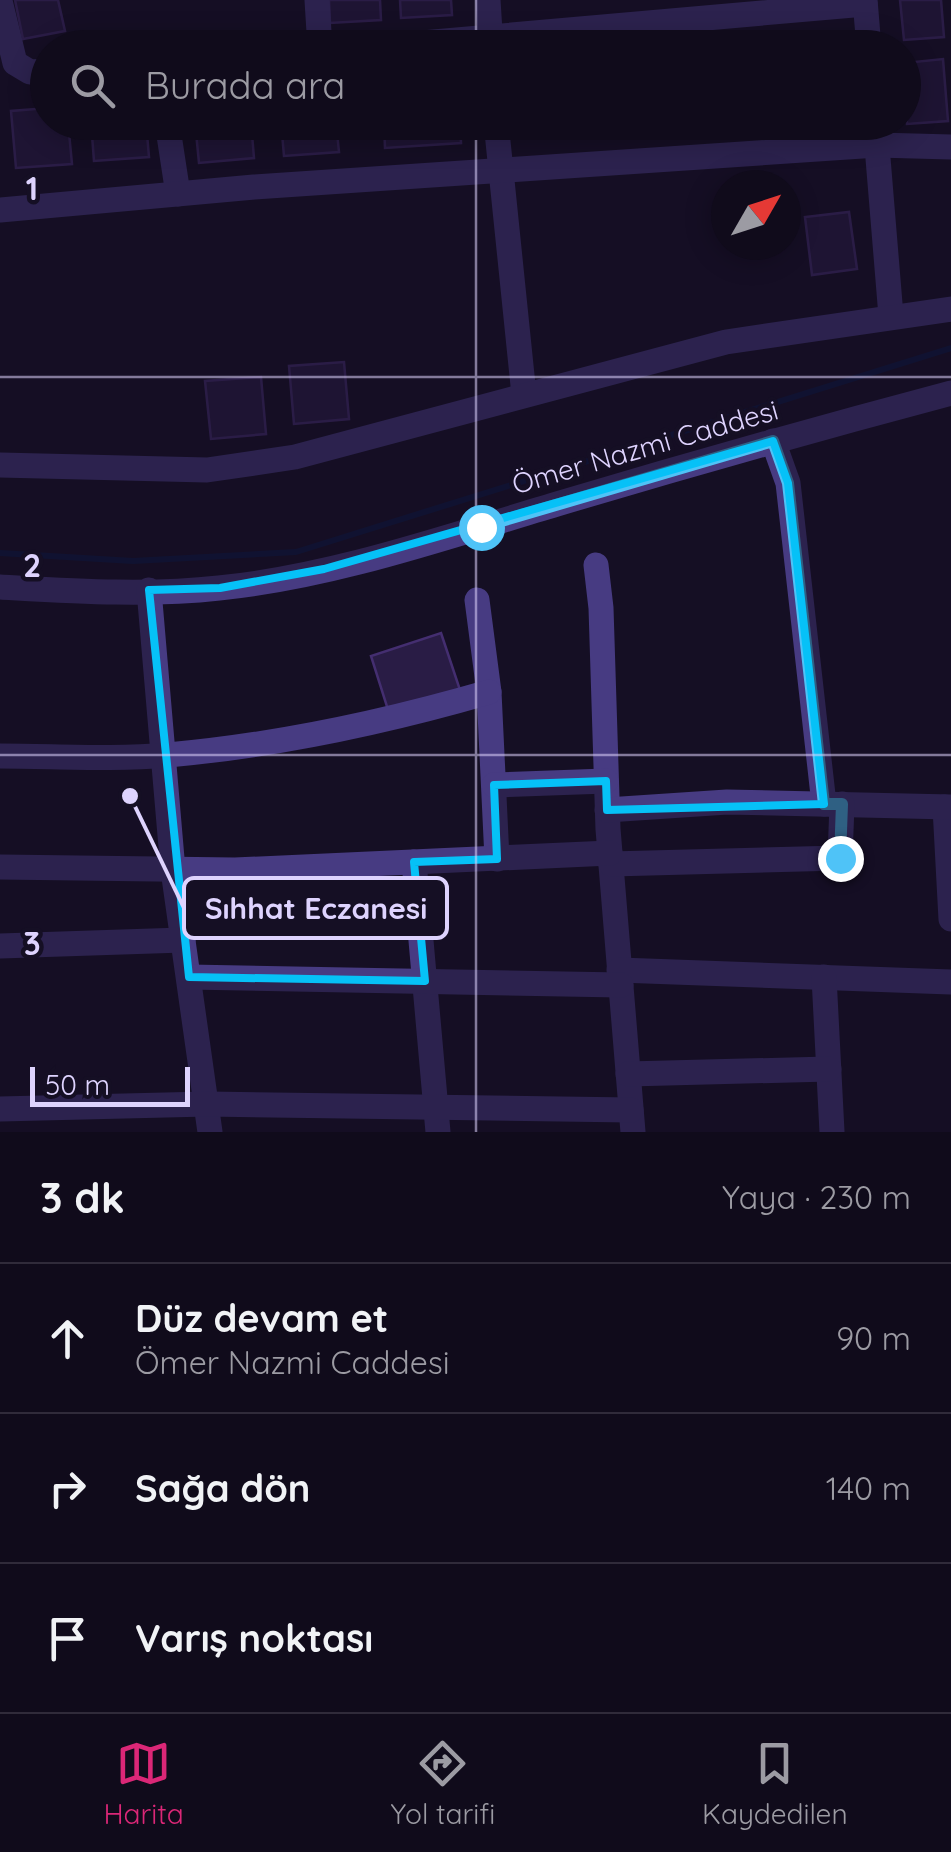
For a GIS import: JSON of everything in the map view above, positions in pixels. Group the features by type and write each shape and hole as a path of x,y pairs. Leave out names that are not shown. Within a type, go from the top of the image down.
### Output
{"street":[{"path":"318,0 319,30"},
{"path":"488,0 490,30"},
{"path":"0,1 7,64"},
{"path":"610,30 865,2 867,30"},
{"path":"170,140 178,194"},
{"path":"497,140 524,395"},
{"path":"0,210 499,171 815,140"},
{"path":"876,140 891,316"},
{"path":"914,140 951,146"},
{"path":"0,465 207,470 295,457 726,342 951,309"},
{"name":"Ömer Nazmi Caddesi","path":"0,586 80,592 220,588 324,569 951,394"},
{"path":"0,867 236,870 497,858 840,858 788,483 773,441"},
{"path":"0,1110 206,1104 436,1120 632,1121 610,859 596,565"},
{"path":"149,590 174,870 210,1132"},
{"path":"477,600 489,692 497,858"},
{"path":"0,756 164,755 303,738 388,721 489,692"},
{"path":"494,785 606,781"},
{"path":"607,810 727,802 948,807 951,919"},
{"path":"414,862 436,1120"},
{"path":"0,946 184,940"},
{"path":"188,977 424,982 824,977 951,982"},
{"path":"824,977 832,1132"},
{"path":"628,1074 829,1070"}],"highlighted area":[{"path":"773,441 788,483 824,804 607,810 606,781 494,785 497,859 414,862 425,981 189,977 149,590 220,588 324,569"}],"building":[{"path":"15,0 58,0 65,30 30,30 30,38 23,39"},
{"path":"329,0 380,0 381,20 330,23"},
{"path":"400,0 451,0 452,15 401,18"},
{"path":"900,0 941,0 944,37 921,39 921,30 903,30"},
{"path":"943,59 948,121 921,123 921,61"},
{"path":"30,109 30,140 70,140 72,164 16,168 11,111"},
{"path":"92,140 148,140 149,157 94,161"},
{"path":"197,140 252,140 254,158 199,163"},
{"path":"283,140 338,140 339,152 284,156"},
{"path":"385,140 461,140 461,143 385,148"},
{"path":"849,212 857,269 812,275 805,217"},
{"path":"344,362 349,419 294,424 289,366"},
{"path":"261,377 266,434 211,439 205,381"},
{"path":"441,633 460,690 389,713 371,656"}],"waterway":[{"path":"0,553 133,561 296,552 951,348"}],"place":[{"name":"Sıhhat Eczanesi","path":"130,796"}],"route":[{"path":"481,527 773,441 788,483 824,804 842,804 840,858"}]}
